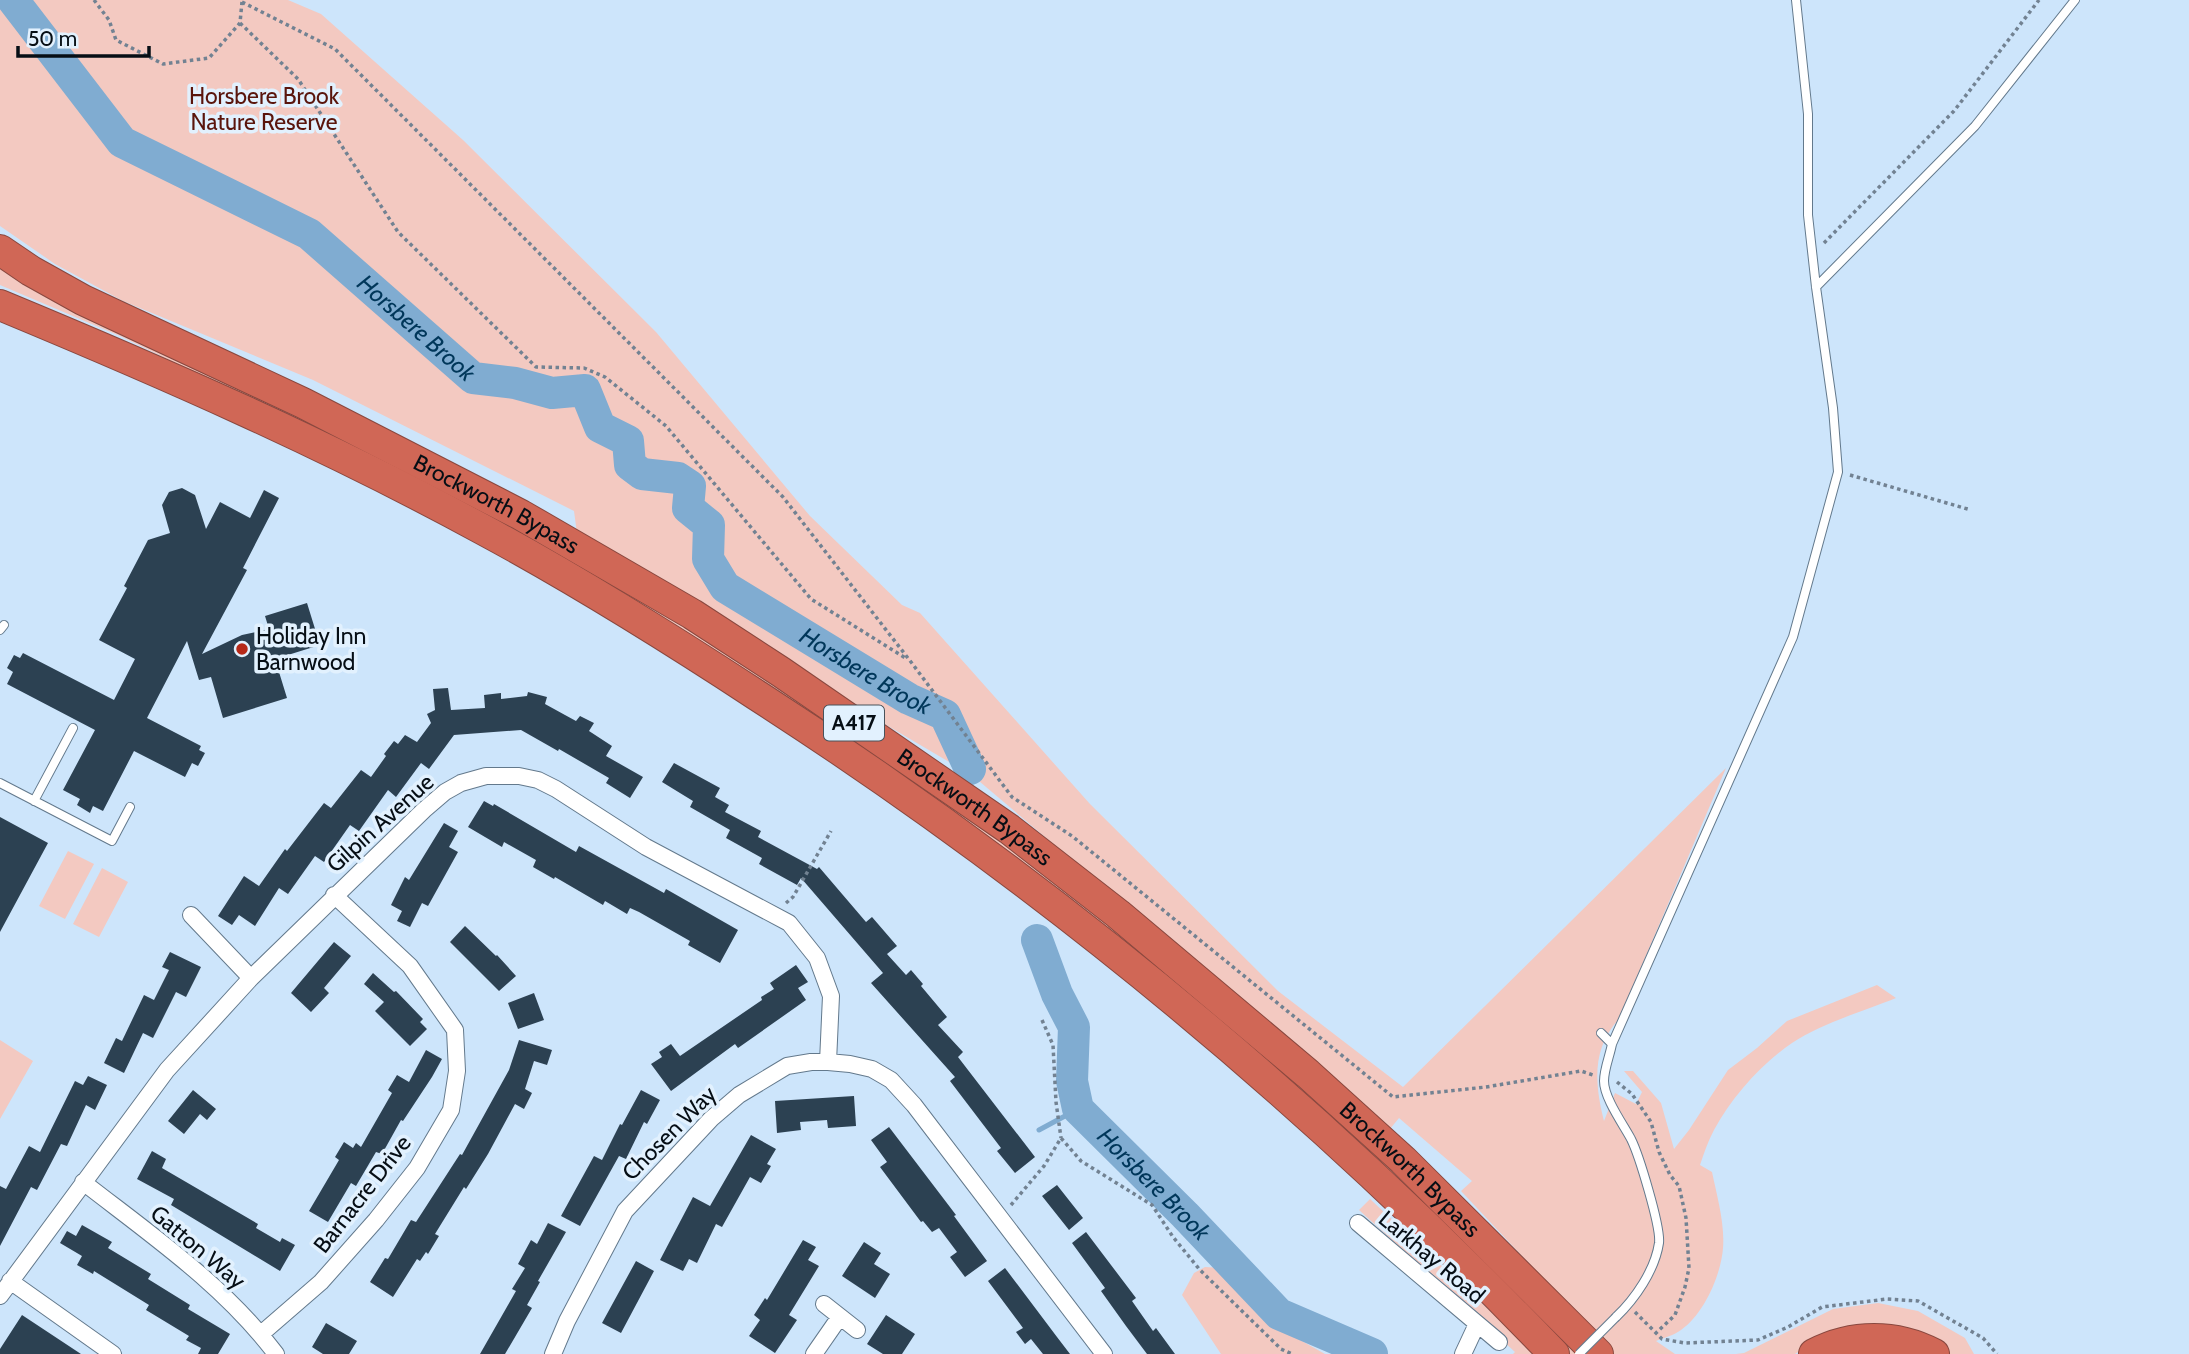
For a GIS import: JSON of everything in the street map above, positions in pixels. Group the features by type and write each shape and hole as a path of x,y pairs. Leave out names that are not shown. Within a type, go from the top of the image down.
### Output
{"highway":[{"name":"Brockworth Bypass","path":"0,250 83,300 303,402 521,515 692,614 1009,830 1118,914 1308,1074 1451,1206 1598,1354"},
{"name":"Brockworth Bypass","path":"0,305 125,357 276,425 422,497 487,531 684,647 807,727 946,822 1119,954 1216,1034 1438,1237 1554,1354"},
{"path":"1814,1354 1842,1342 1860,1339 1896,1341 1934,1354"}],"street":[{"name":"Gilpin Avenue","path":"0,1296 167,1070 251,978 334,895 445,792 461,783 486,776 504,775 538,780 646,847 789,923 817,958 831,996 828,1062"},
{"name":"Barnacre Drive","path":"261,1334 321,1282 376,1220 417,1168 451,1110 457,1071 455,1030 410,966 334,895"},
{"path":"191,915 251,978"},
{"name":"Chosen Way","path":"553,1354 567,1321 625,1211 711,1119 739,1095 787,1066 811,1062 850,1064 872,1069 891,1080 914,1105 1000,1217 1037,1253 1104,1354"},
{"name":"Gatton Way","path":"83,1182 208,1281 261,1334 276,1354"},
{"name":"Larkhay Road","path":"1358,1223 1499,1342"},
{"path":"10,1281 113,1354"},
{"path":"824,1304 857,1330"},
{"path":"814,1354 839,1318"},
{"name":"Larkhay Road","path":"1463,1354 1477,1325"}],"lane":[{"path":"1579,1354 1630,1304 1650,1268 1659,1242 1653,1207 1635,1147 1607,1095 1604,1081 1612,1044 1793,637 1838,472 1833,408 1808,215 1808,114 1796,0"},
{"path":"1816,287 1976,126 2074,0"},
{"path":"34,801 73,728"},
{"path":"0,783 112,841 130,807"},
{"path":"1601,1033 1612,1044"}],"path":[{"path":"94,0 109,20 116,40 163,64 209,58 240,23 242,1 334,49 783,497 1012,797 1072,836 1392,1097 1486,1087 1581,1071 1604,1081 1615,1081 1632,1094 1651,1122 1659,1152 1670,1175 1679,1186 1686,1218 1689,1268 1685,1286 1675,1315 1656,1333"},
{"path":"1813,255 1954,111 2039,0"},
{"path":"240,23 298,79 398,232 536,367 584,368 605,377 666,426 811,600 911,662"},
{"path":"1838,472 1971,510"},
{"path":"774,914 793,897 831,831"},
{"path":"1042,1020 1053,1045 1061,1138 1081,1161 1152,1205 1172,1237 1200,1270 1281,1349 1292,1354"},
{"path":"1000,1217 1044,1166 1061,1138"},
{"path":"1630,1304 1635,1313 1662,1339 1685,1343 1758,1340 1788,1327 1822,1307 1887,1299 1918,1301 1983,1338 1997,1354"}],"green space":[{"name":"Horsbere Brook Nature Reserve","path":"0,0 288,0 321,14 463,140 656,332 810,516 902,605 920,613 1090,804 1278,991 1403,1087 1726,768 1619,1019 1604,1043 1597,1081 1604,1121 1615,1093 1636,1104 1642,1092 1624,1071 1633,1071 1661,1103 1674,1149 1728,1070 1787,1021 1877,985 1896,998 1829,1024 1780,1051 1758,1071 1721,1118 1700,1165 1712,1172 1723,1229 1722,1259 1710,1293 1697,1314 1681,1330 1656,1341 1675,1354 1614,1354 1461,1191 1472,1181 1399,1118 1390,1129 973,776 756,643 578,541 574,511 313,380 123,301 55,264 0,226"},
{"path":"0,262 261,394 605,576 902,766 1130,938 1391,1166 1582,1354 1566,1354 1143,962 402,470 260,399 258,403 120,336 0,285"},
{"path":"68,851 94,864 65,919 39,906"},
{"path":"102,868 128,882 99,937 73,924"},
{"path":"0,1040 33,1061 0,1119"},
{"path":"1370,1199 1536,1354 1513,1354 1515,1352 1359,1210"},
{"path":"1205,1267 1222,1268 1286,1332 1325,1354 1221,1354 1182,1295 1194,1273"},
{"path":"1878,1303 1918,1311 1965,1338 1974,1354 1949,1354 1932,1343 1822,1337 1795,1354 1736,1354 1744,1353 1833,1309"}],"building":[{"name":"Holiday Inn Barnwood","path":"182,488 195,495 206,529 220,502 250,518 264,490 279,498 243,568 247,570 202,654 242,635 269,629 265,616 307,603 320,645 275,659 287,698 223,718 211,677 199,680 187,641 147,718 201,746 199,750 205,753 198,766 192,763 185,777 134,751 103,811 93,806 90,813 77,805 80,799 63,790 95,730 7,684 13,672 7,668 14,655 20,658 23,653 114,700 135,659 99,640 127,588 124,586 148,540 170,533 162,505 169,492"},
{"path":"448,688 451,710 485,708 484,695 501,693 501,699 527,696 528,692 547,697 545,704 576,721 580,716 594,723 589,731 612,746 606,756 643,777 630,798 606,783 609,778 521,730 454,735 429,769 421,763 396,797 388,790 359,831 350,825 324,862 315,856 288,894 279,888 255,926 239,915 232,925 218,916 244,876 259,886 285,849 287,851 324,803 331,808 361,770 371,777 394,741 398,744 405,735 417,742 431,723 427,714 435,710 433,689"},
{"path":"674,763 720,788 715,797 729,805 725,812 761,831 758,837 817,869 819,867 866,922 872,917 897,946 887,954 906,975 911,970 923,984 921,986 947,1017 938,1025 963,1052 958,1057 1035,1157 1015,1173 997,1151 1001,1148 950,1081 955,1077 871,983 883,973 801,878 797,885 759,864 762,858 726,838 730,830 690,807 693,801 662,782"},
{"path":"484,801 493,806 494,804 576,852 579,846 664,893 666,889 738,930 720,963 688,945 690,941 639,912 630,908 627,914 605,901 603,905 533,867 536,860 504,842 502,847 468,827"},
{"path":"0,817 48,843 0,932"},
{"path":"444,823 458,831 449,847 458,852 428,906 422,903 410,927 397,921 402,911 391,905 405,877 409,880"},
{"path":"465,926 516,976 499,991 450,942"},
{"path":"334,942 351,956 324,988 329,993 311,1012 291,993"},
{"path":"170,952 201,967 186,997 176,992 153,1038 143,1033 124,1073 104,1063 116,1038 122,1041 144,995 154,1000 169,970 162,967"},
{"path":"796,965 808,982 798,988 806,1000 738,1048 735,1044 671,1091 651,1064 662,1057 659,1052 671,1044 680,1056 762,1000 761,997 774,989 770,983"},
{"path":"373,973 396,991 423,1019 420,1022 427,1029 410,1046 375,1011 384,1002 364,984"},
{"path":"534,993 544,1020 518,1029 508,1003"},
{"path":"519,1040 552,1050 547,1065 534,1061 525,1089 532,1093 524,1109 515,1104 488,1154 435,1234 439,1236 428,1254 426,1252 420,1261 417,1259 393,1297 370,1282 385,1258 388,1259 411,1220 416,1222 460,1154 462,1155 509,1070"},
{"path":"426,1050 442,1059 382,1154 376,1152 356,1186 351,1183 328,1222 309,1211 339,1160 335,1157 344,1142 353,1148 356,1143 361,1147 392,1093 388,1090 397,1075 409,1082"},
{"path":"88,1076 107,1085 95,1110 86,1105 67,1146 61,1144 37,1190 31,1187 0,1246 0,1186 6,1189 29,1146 40,1152 75,1081 83,1085"},
{"path":"193,1090 216,1109 207,1120 200,1114 184,1134 168,1121"},
{"path":"641,1090 660,1100 647,1124 644,1122 626,1159 619,1156 580,1226 561,1216 594,1156 602,1160"},
{"path":"854,1096 856,1126 828,1128 827,1120 800,1122 801,1130 777,1133 775,1101"},
{"path":"889,1127 956,1215 954,1216 987,1261 965,1277 950,1257 957,1252 939,1228 932,1232 921,1222 880,1167 887,1162 871,1140"},
{"path":"751,1135 776,1149 767,1164 771,1166 761,1183 750,1177 722,1227 716,1224 697,1263 689,1259 683,1271 660,1260 693,1197 710,1206"},
{"path":"152,1151 166,1159 162,1168 258,1224 256,1228 280,1242 282,1238 295,1245 280,1271 171,1205 174,1199 137,1179"},
{"path":"1057,1185 1083,1218 1069,1230 1042,1196"},
{"path":"548,1223 566,1232 527,1305 532,1308 505,1354 480,1354 516,1291 512,1289 525,1268 518,1264 531,1240 537,1244"},
{"path":"82,1225 112,1242 108,1248 151,1274 148,1279 190,1305 188,1309 230,1334 218,1354 198,1354 201,1348 186,1340 189,1336 146,1310 149,1305 94,1271 93,1274 77,1265 82,1256 60,1243 67,1231 76,1236"},
{"path":"1086,1232 1136,1298 1132,1301 1153,1331 1156,1328 1175,1354 1147,1354 1126,1326 1101,1291 1105,1288 1072,1243"},
{"path":"803,1240 816,1247 808,1260 819,1266 789,1315 797,1320 775,1353 749,1336 760,1320 754,1315 765,1298 767,1300"},
{"path":"864,1242 881,1253 874,1264 890,1274 875,1298 842,1276"},
{"path":"636,1261 654,1271 621,1333 602,1323"},
{"path":"1005,1268 1070,1354 1043,1354 1031,1339 1025,1344 1016,1332 1023,1328 988,1281"},
{"path":"22,1315 81,1354 0,1354 0,1349"},
{"path":"886,1315 915,1334 902,1354 883,1354 867,1344"},
{"path":"326,1323 357,1341 349,1354 323,1354 312,1347"}],"waterway":[{"name":"Horsbere Brook","path":"13,0 122,142 309,234 473,378 515,383 552,393 585,390 600,427 628,441 630,465 642,474 678,478 690,486 688,508 709,525 708,559 725,587 909,699 945,715 970,769"},
{"name":"Horsbere Brook","path":"1037,940 1057,994 1074,1027 1072,1081 1078,1109 1185,1215 1279,1314 1372,1354"},
{"path":"1039,1130 1078,1109"}],"place":[{"name":"Holiday Inn Barnwood","path":"242,649"}]}
